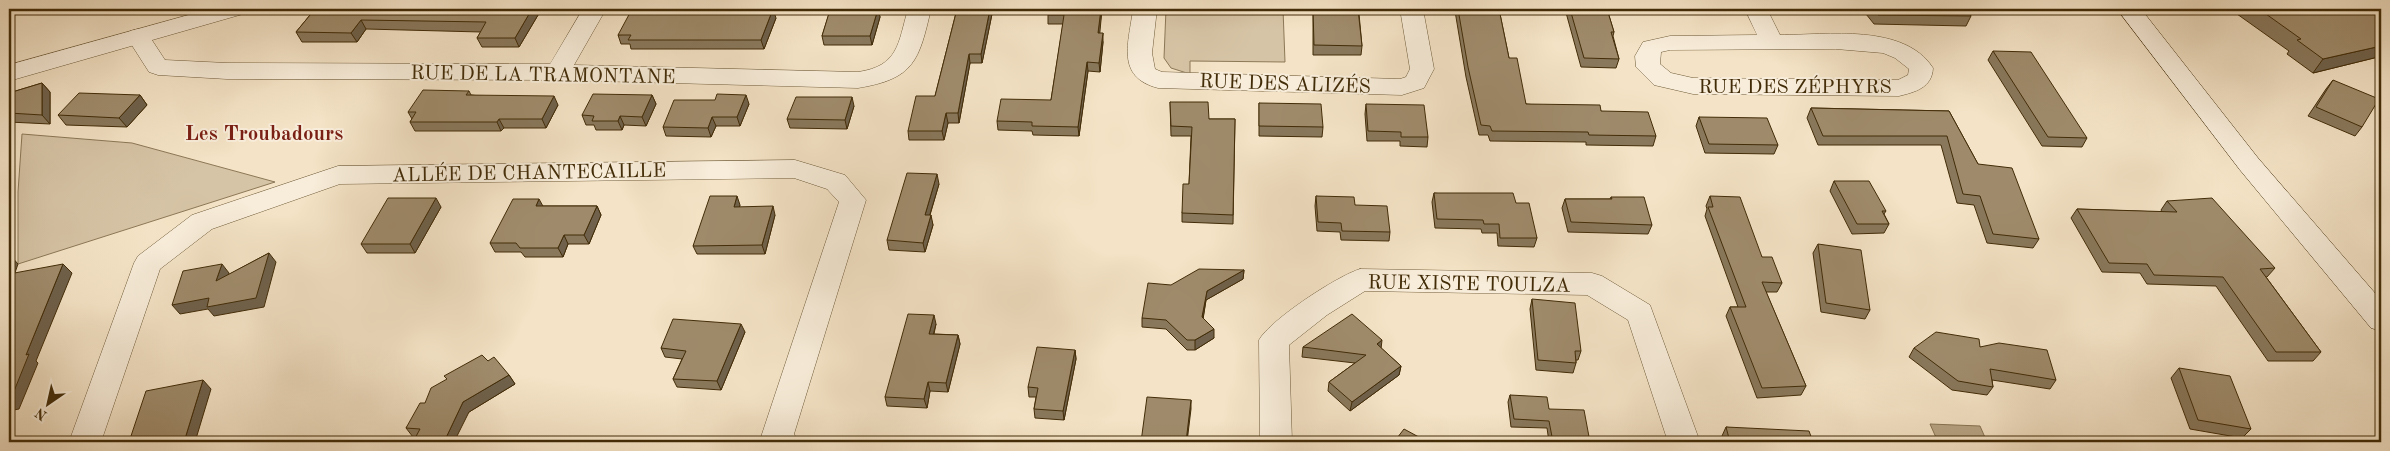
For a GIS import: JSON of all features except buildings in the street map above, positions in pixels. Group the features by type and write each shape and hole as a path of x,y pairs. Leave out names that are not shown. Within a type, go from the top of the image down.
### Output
{"street":[{"path":"9,73 235,9"},
{"path":"558,72 594,9"},
{"name":"RUE DE LA TRAMONTANE","path":"138,36 158,67 227,71 558,72 874,79 888,74 901,65 908,55 919,9"},
{"name":"RUE DES ALIZÉS","path":"1146,9 1140,55 1141,65 1146,74 1158,80 1402,87 1415,82 1422,69 1412,9"},
{"path":"1756,9 1772,42"},
{"path":"2129,9 2249,164 2381,320"},
{"name":"RUE DES ZÉPHYRS","path":"1772,42 1880,44 1898,49 1913,58 1921,68 1921,76 1915,83 1899,88 1693,86 1663,79 1648,67 1647,56 1651,47 1660,45 1772,42"},
{"name":"ALLÉE DE CHANTECAILLE","path":"84,442 148,264 202,222 338,175 795,169 836,182 854,200 778,442"},
{"name":"RUE XISTE TOULZA","path":"1276,442 1274,340 1317,307 1360,280 1592,284 1640,313 1684,442"}],"shaded area":[{"path":"1166,9 1283,9 1285,62 1190,61 1190,74 1171,68 1164,58"},
{"path":"22,134 132,143 275,182 18,264 18,192"},
{"path":"1930,424 1980,426 1987,442 1938,442"}],"district":[{"name":"Les Troubadours","path":"264,133"}]}
